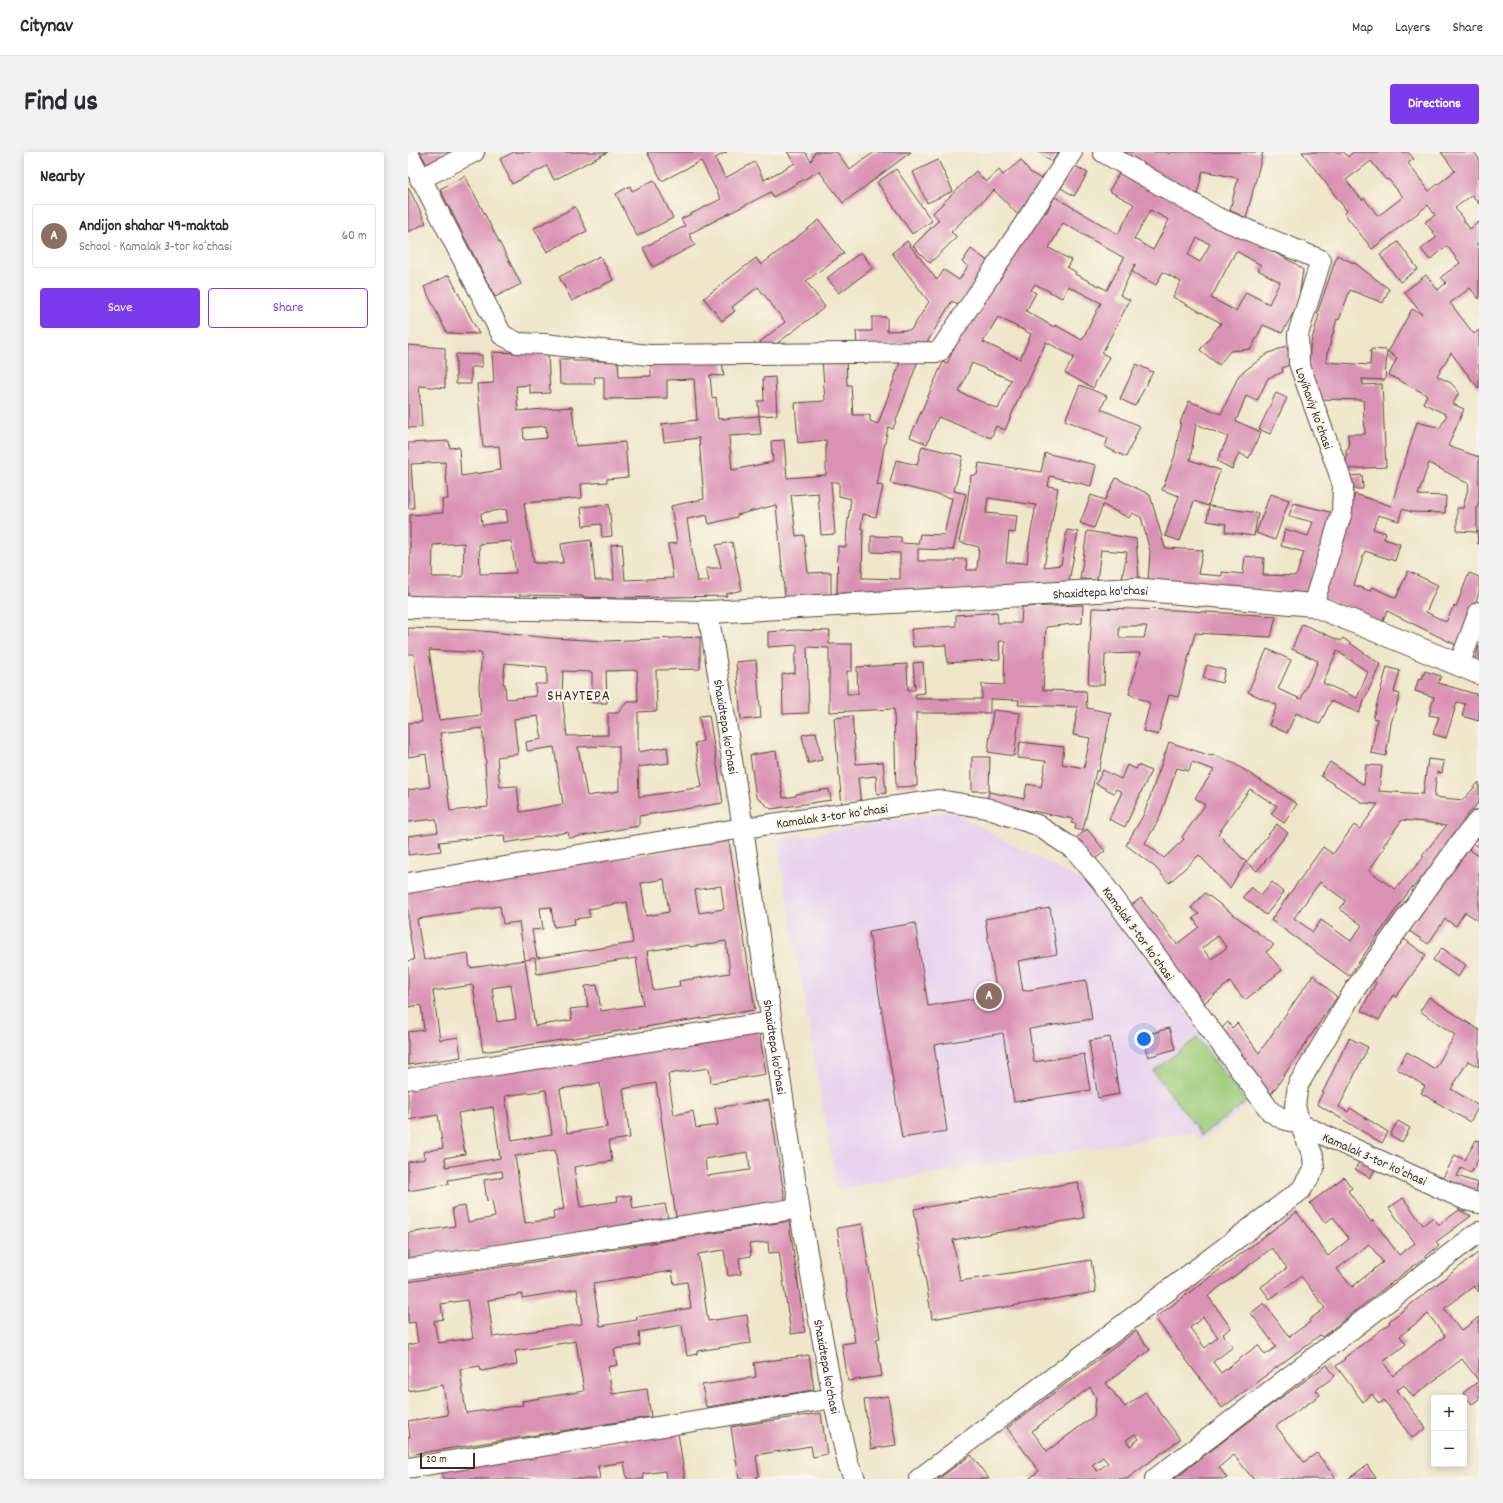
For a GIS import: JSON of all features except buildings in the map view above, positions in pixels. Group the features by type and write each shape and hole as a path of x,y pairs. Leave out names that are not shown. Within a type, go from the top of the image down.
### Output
{"street":[{"path":"420,179 474,152"},
{"path":"408,153 420,179 502,335 518,343 544,344 649,355 939,352 1072,152"},
{"name":"Loyihaviy koʻchasi","path":"1103,152 1216,216 1321,260 1298,334 1298,363 1343,486 1342,512 1313,605"},
{"name":"Shaxidtepa ko'chasi","path":"408,607 708,612 1134,589 1313,605 1479,673"},
{"name":"Shaxidtepa ko'chasi","path":"708,612 743,828 800,1208 833,1398 848,1464 855,1479"},
{"path":"1459,665 1479,612"},
{"name":"Kamalak 3-tor koʻchasi","path":"408,883 743,828 939,800 986,808 1037,825 1075,850 1102,882 1271,1112 1283,1119 1300,1124 1466,1200 1479,1203"},
{"path":"919,1479 1301,1190 1314,1169 1313,1156 1300,1124 1295,1106 1298,1085 1355,989 1462,839 1479,820"},
{"path":"408,1079 771,1022"},
{"path":"408,1269 800,1208"},
{"path":"1155,1479 1479,1232"},
{"path":"408,1468 833,1398"}],"shaded area":[{"path":"951,811 1096,889 1252,1103 1201,1141 1194,1132 837,1189 777,840"}],"green space":[{"path":"1197,1038 1246,1102 1202,1135 1153,1071"}],"place":[{"name":"Andijon shahar 49-maktab","path":"989,996"}],"district":[{"name":"SHAYTEPA","path":"579,695"}]}
